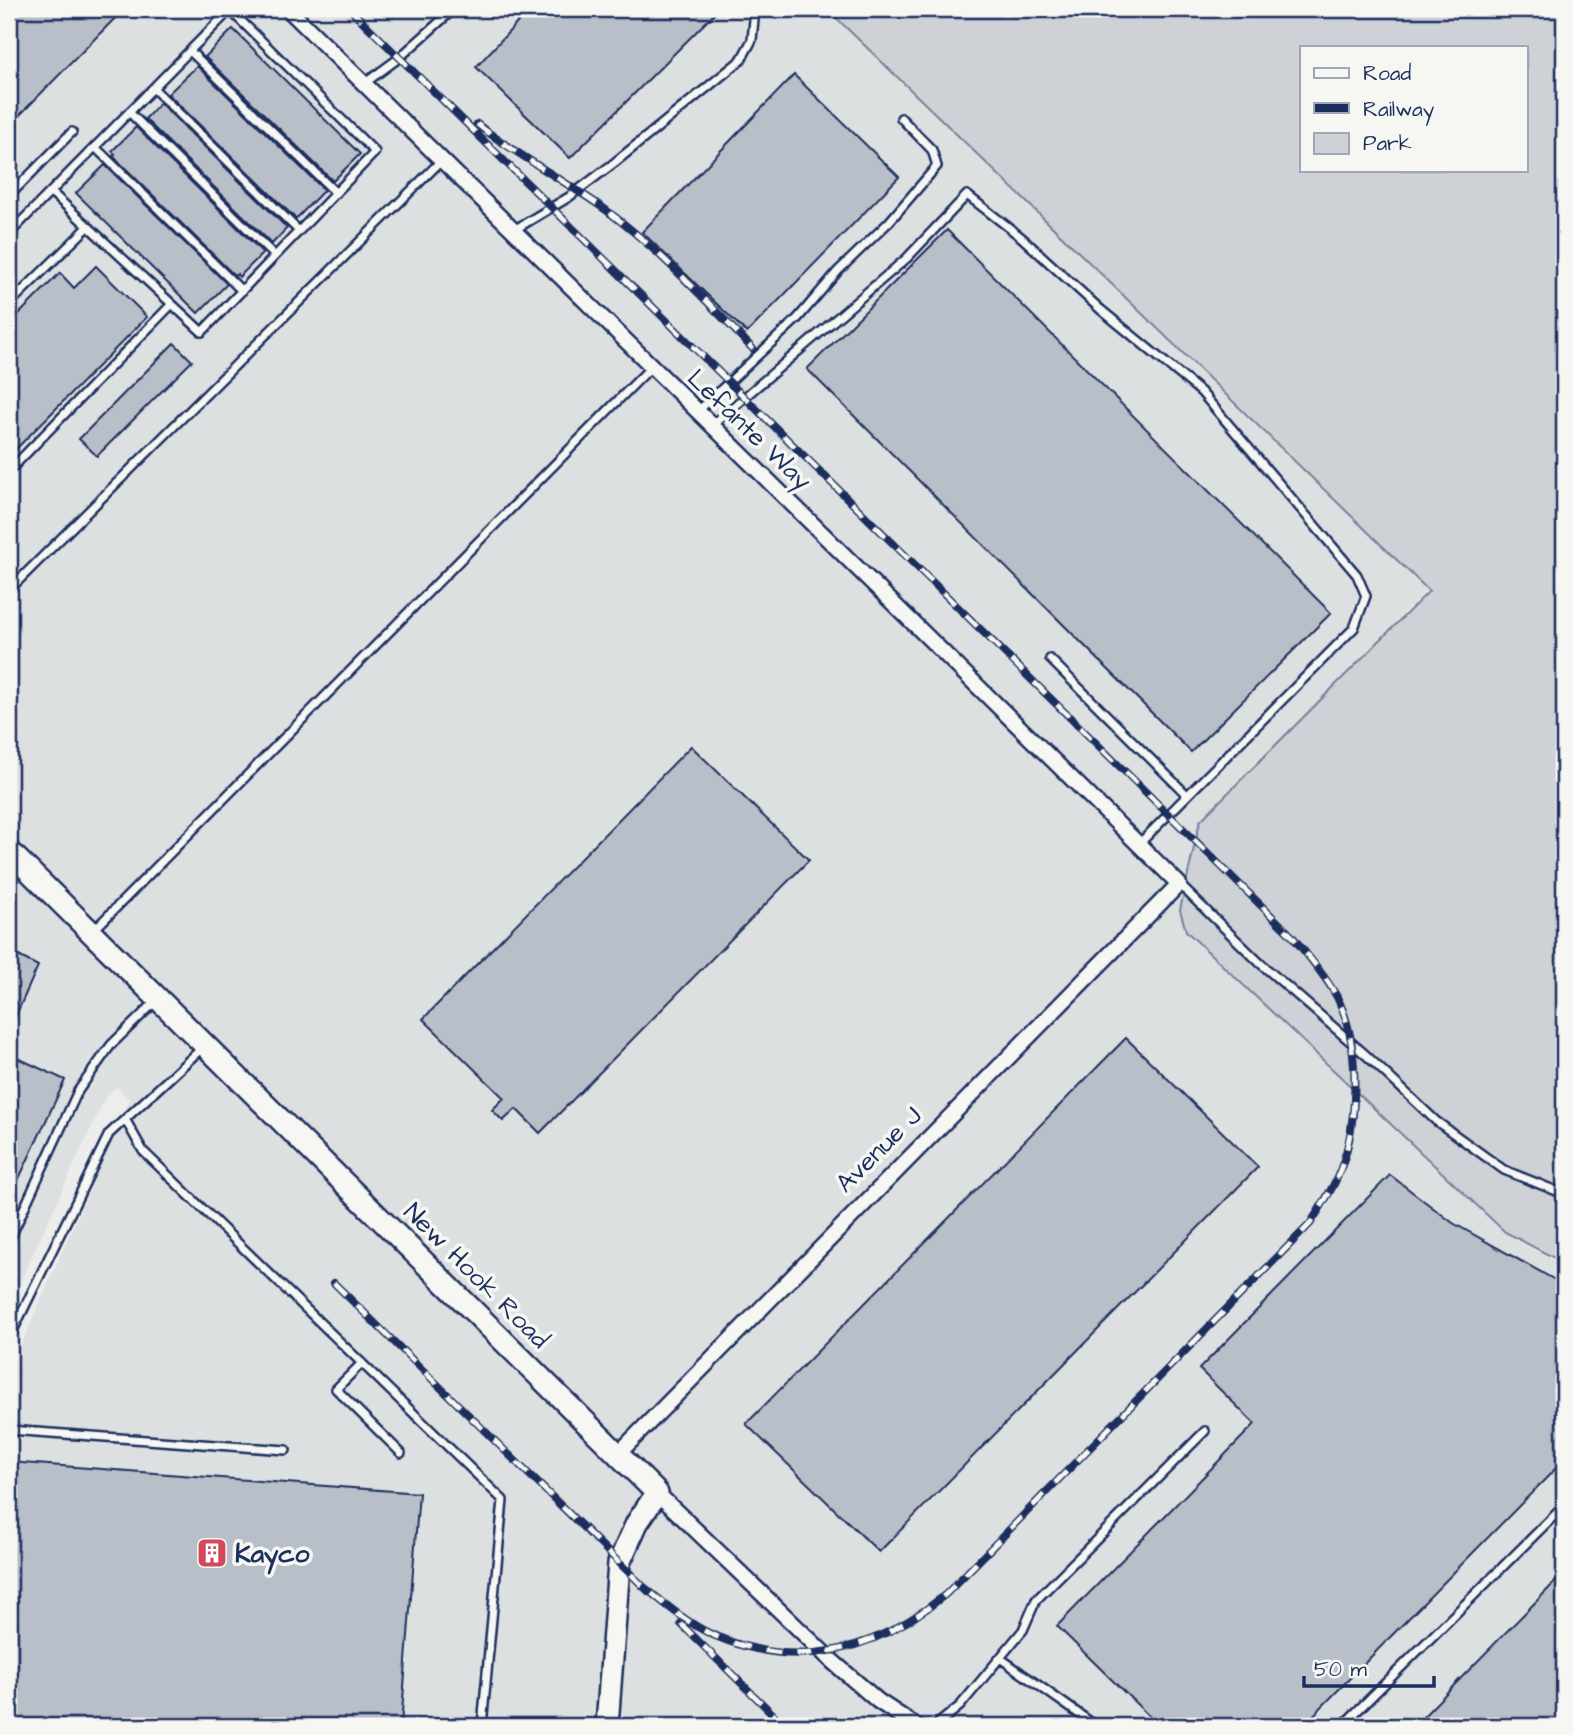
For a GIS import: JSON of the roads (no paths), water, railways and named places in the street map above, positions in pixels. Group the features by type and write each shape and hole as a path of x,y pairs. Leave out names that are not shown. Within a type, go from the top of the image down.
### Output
{"street":[{"name":"Lefante Way","path":"288,9 1179,884"},
{"name":"New Hook Road","path":"9,851 657,1493 832,1661 878,1701 916,1726"},
{"name":"Avenue J","path":"618,1454 1179,884"},
{"path":"607,1726 619,1563 637,1523 657,1493"}],"lane":[{"path":"9,234 231,9 375,152 202,332 51,192"},
{"path":"364,84 399,58 454,9"},
{"path":"513,230 569,197 741,60 752,40 755,9"},
{"path":"190,51 336,193"},
{"path":"153,88 299,231"},
{"path":"129,113 275,256"},
{"path":"698,411 799,318 838,271 889,222 937,166 932,150 901,118"},
{"path":"9,196 72,132"},
{"path":"95,147 242,291"},
{"path":"9,590 442,160"},
{"path":"712,425 907,258 967,195 1201,392 1357,575 1366,596 1354,628 1139,844"},
{"path":"9,304 88,227"},
{"path":"9,471 172,304"},
{"path":"91,932 652,366"},
{"path":"1050,659 1188,795"},
{"path":"1179,884 1260,963 1367,1056 1436,1121 1504,1170 1564,1194"},
{"path":"9,1241 78,1091 111,1045 158,999"},
{"path":"9,1339 108,1134 205,1045"},
{"path":"125,1119 143,1151 503,1500 482,1726"},
{"path":"362,1363 336,1389 401,1453"},
{"path":"9,1430 286,1450"},
{"path":"935,1726 960,1706 1023,1630 1036,1600 1205,1431"},
{"path":"1342,1726 1564,1506"},
{"path":"1000,1658 1096,1726"}],"railway":[{"path":"350,9 1292,936 1322,973 1337,997 1351,1040 1354,1090 1349,1139 1335,1182 1310,1224 946,1594 920,1614 865,1642 836,1650 806,1653 776,1652 745,1646 713,1635 685,1619 643,1586"},
{"path":"477,124 626,225 682,276 753,349"},
{"path":"334,1283 649,1592"},
{"path":"681,1624 785,1726"}],"place":[{"name":"Kayco","path":"212,1553"}]}
